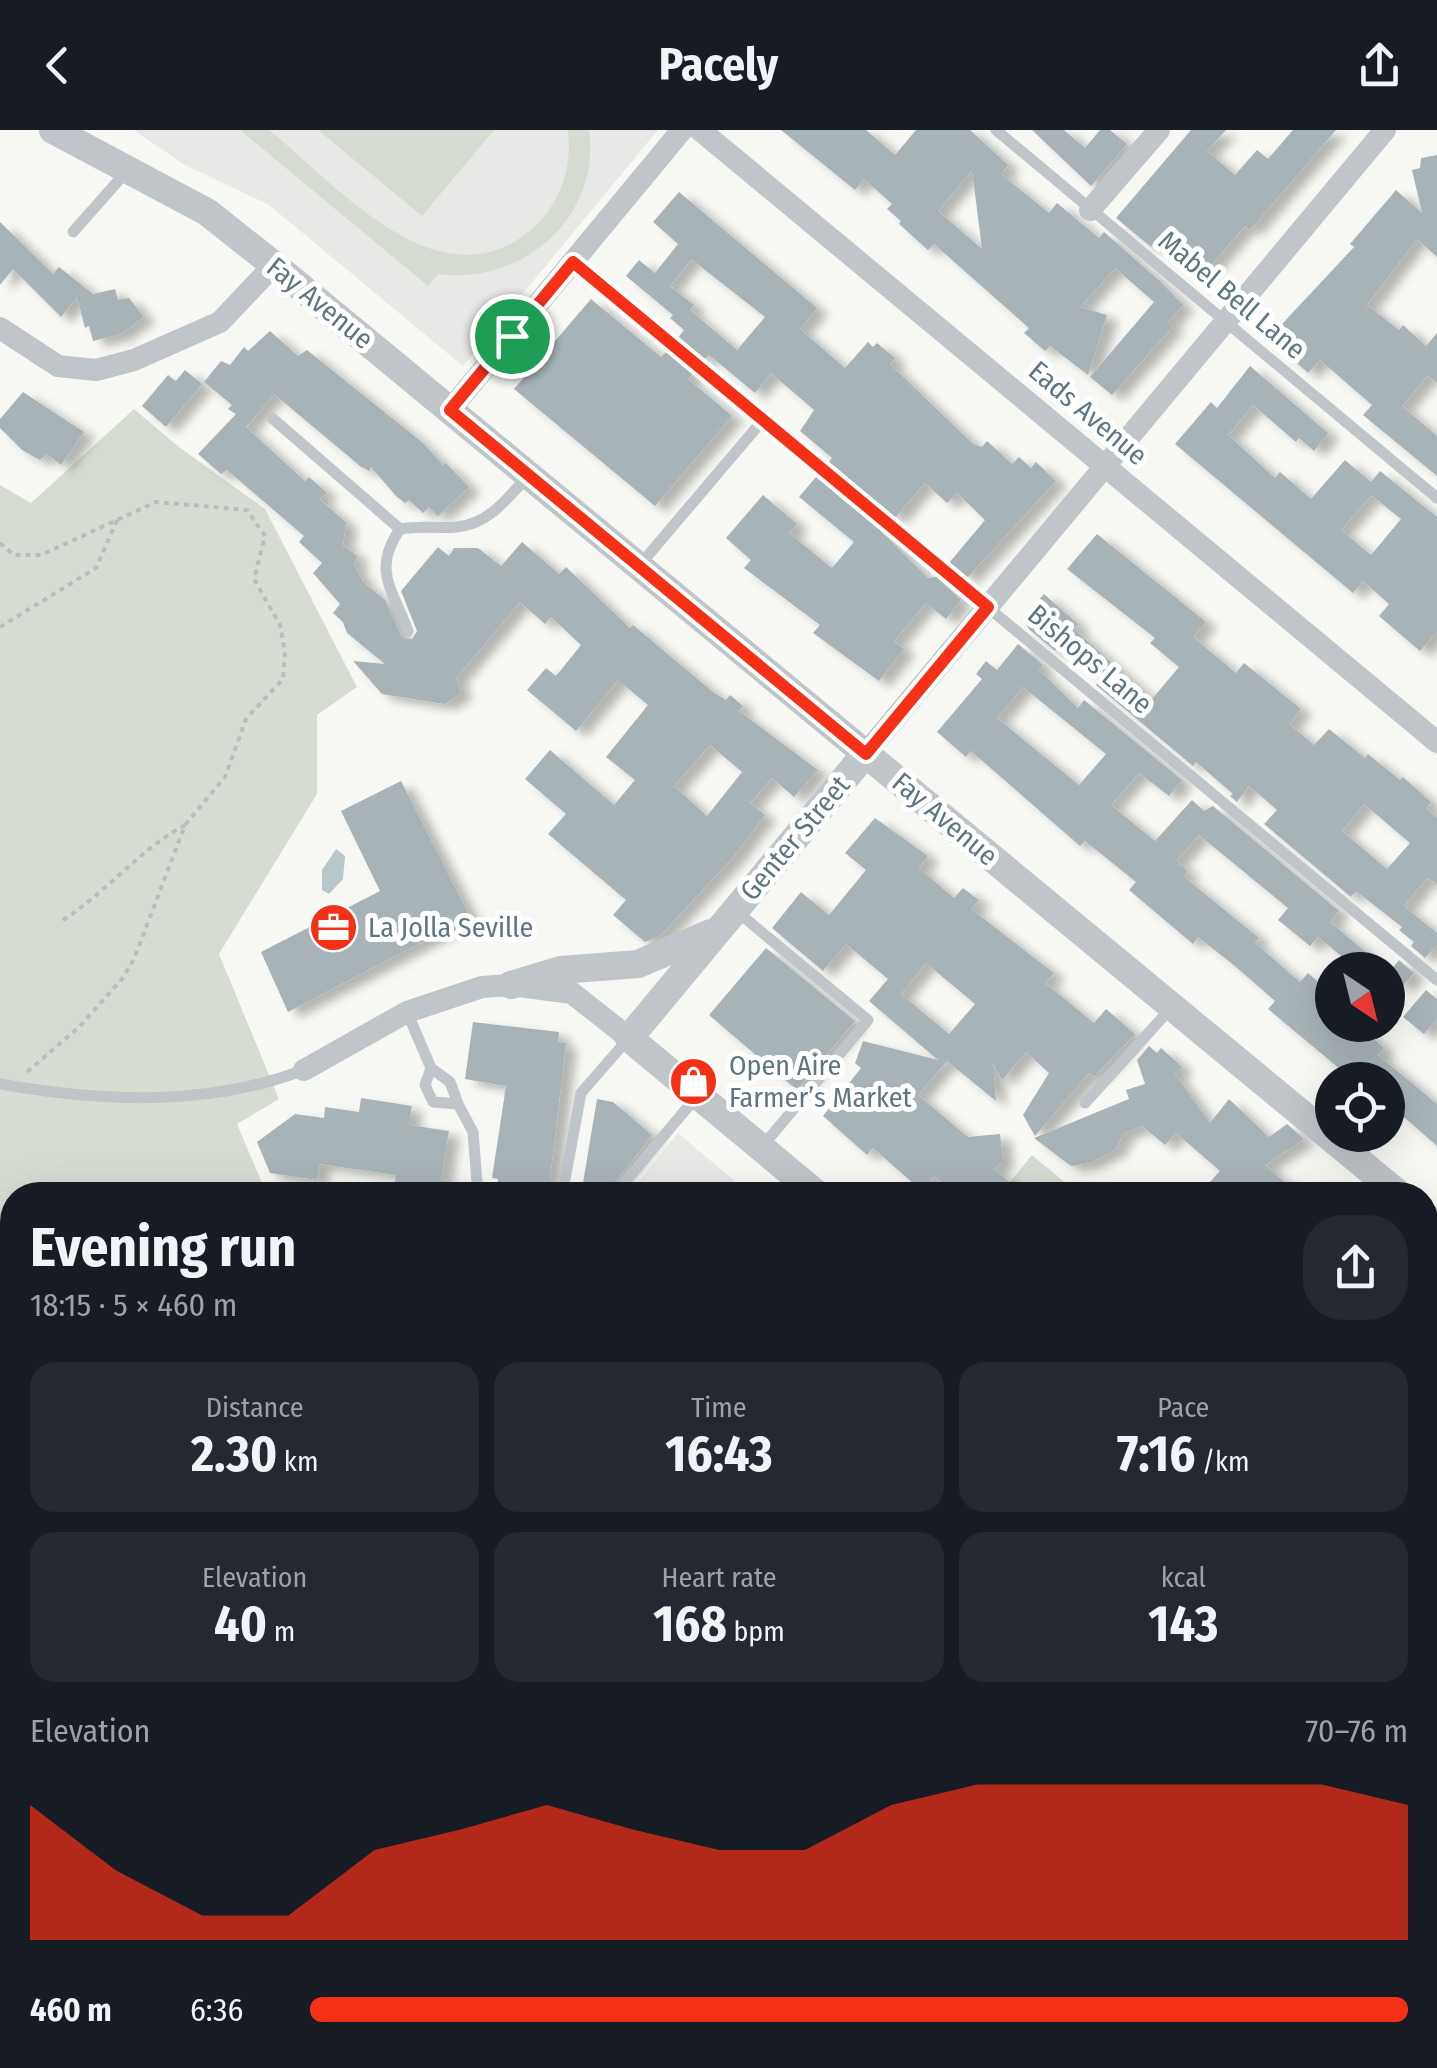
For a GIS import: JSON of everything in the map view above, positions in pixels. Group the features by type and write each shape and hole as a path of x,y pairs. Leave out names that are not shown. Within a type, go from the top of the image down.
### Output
{"street":[{"name":"Fay Avenue","path":"52,130 206,212 274,264 1384,1182"},
{"path":"450,410 682,130"},
{"name":"Eads Avenue","path":"700,130 1437,742"},
{"path":"1090,210 1159,130"},
{"name":"Genter Street","path":"629,1038 1385,130"},
{"path":"0,328 58,366 96,370 134,360 220,322 274,264"},
{"path":"304,1070 441,997 511,985 561,970 638,964 728,919"},
{"path":"511,985 572,993 802,1182"}],"lane":[{"name":"Mabel Bell Lane","path":"996,130 1437,498"},
{"path":"73,232 128,168"},
{"name":"Bishops Lane","path":"573,262 1437,980"},
{"path":"272,418 400,529"},
{"path":"639,566 762,421"},
{"path":"408,631 382,565 385,550 400,529 429,524 468,525 499,510 528,475"},
{"path":"728,919 868,1020 761,1148"},
{"path":"1085,1103 1172,1006"},
{"path":"407,1012 431,1068 450,1082 474,1132 477,1182"},
{"path":"564,1182 581,1093 629,1038"},
{"path":"431,1068 426,1085 432,1102 458,1104"},
{"path":"6,1084 118,1101 272,1082 304,1070"},
{"path":"625,1182 698,1096"}],"path":[{"path":"0,542 20,557 41,555 119,516 167,500 235,506 255,517 265,536 254,579 280,625 283,679 246,719 225,777 184,825 157,841 126,872 63,920"},
{"path":"0,627 96,568 119,516"},
{"path":"6,1084 80,1026 122,978 134,959 184,825"}],"shaded area":[{"path":"134,130 658,130 463,366 269,205 183,164"},
{"path":"240,130 269,130 393,231 428,248 463,255 499,249 544,217 563,183 568,130 589,130 589,162 582,191 569,217 550,239 499,269 469,275 438,274 428,286"},
{"path":"318,130 494,130 422,216"},
{"path":"134,409 265,509 357,687 317,715 317,794 219,954 279,1099 237,1124 262,1182 0,1182 0,485 31,503"},
{"path":"336,849 345,856 343,879 329,894 322,890 322,870"},
{"path":"678,1133 736,1182 638,1182"},
{"path":"1032,1155 1064,1182 1010,1182"}],"building":[{"path":"781,130 866,130 895,155 916,130 970,130 1008,165 1001,174 1049,213 1057,203 1099,238 1104,232 1183,305 1168,322 1173,326 1112,395 1090,377 1154,302 1115,268 1080,307 1107,315 1088,375 1050,346 1045,351 1024,333 1029,328 934,244 928,250 899,224 901,221 887,209 892,204 864,179 855,190","holes":["972,170 982,249 938,211"]},
{"path":"1032,130 1064,130 1085,148 1100,130 1110,130 1127,144 1091,186"},
{"path":"1191,130 1226,130 1207,151 1235,175 1257,150 1268,159 1293,130 1336,130 1250,230 1245,226 1207,270 1199,264 1196,267 1160,236 1151,247 1116,218"},
{"path":"1437,155 1437,257 1417,239 1367,305 1399,330 1403,325 1426,346 1437,333 1437,383 1428,375 1402,406 1437,436 1437,476 1363,415 1372,405 1320,360 1308,373 1269,338 1354,247 1350,244 1396,190 1422,213 1412,170 1420,168 1421,158"},
{"path":"679,192 817,308 800,329 845,368 868,342 873,347 877,343 895,358 890,364 973,444 982,447 987,441 1012,464 1019,457 1031,468 1036,462 1056,481 967,578 949,563 985,520 957,493 947,503 925,483 895,518 828,463 832,458 800,431 814,410 771,373 755,393 709,355 704,360 678,338 684,330 670,318 673,315 626,276 639,260 655,273 678,244 653,222","holes":["691,259 765,317 737,350 690,310 694,305 670,286"]},
{"path":"0,222 53,274 59,267 93,294 115,289 118,300 129,298 144,317 121,334 93,341 89,326 85,328 77,297 61,317 13,269 0,285"},
{"path":"591,299 661,357 666,352 692,374 688,379 732,416 655,506 514,389"},
{"path":"270,331 298,356 307,350 423,443 469,487 438,516 429,507 423,513 409,500 405,503 397,497 371,467 369,471 360,466 274,394 246,427 305,481 309,477 327,493 319,499 346,522 343,545 357,556 354,565 364,583 385,600 402,638 412,639 417,631 401,591 438,547 449,556 454,548 478,548 501,566 522,542 559,574 566,567 630,628 633,625 713,692 726,700 730,695 743,706 739,711 818,770 794,797 772,778 750,803 765,815 734,856 660,936 645,942 613,915 626,900 548,834 566,814 525,779 550,750 614,805 635,780 606,757 648,705 618,680 576,731 527,690 546,668 556,676 581,645 551,617 545,624 520,602 456,678 461,693 445,704 382,694 353,661 385,664 347,633 343,622 333,613 340,604 313,573 322,563 299,542 304,536 227,470 221,474 198,454 236,414 228,409 232,405 204,382 221,361 230,365 244,347 248,351","holes":["710,745 742,772 707,816 674,786"]},
{"path":"1250,366 1328,433 1314,451 1299,438 1296,442 1253,405 1228,435 1275,478 1280,472 1311,499 1345,460 1371,482 1380,471 1437,517 1437,632 1420,651 1379,616 1389,604 1363,581 1353,593 1175,444 1211,402 1217,408","holes":["1371,495 1401,519 1371,555 1341,530"]},
{"path":"185,370 202,384 166,427 142,406 168,375 176,381"},
{"path":"23,392 84,432 61,465 47,454 40,460 22,450 0,428 0,419"},
{"path":"816,477 883,533 928,578 937,577 961,600 946,619 926,603 894,641 904,649 879,681 813,633 820,625 744,568 751,560 726,538 763,495 797,524 789,533 832,568 854,542 799,497"},
{"path":"1097,534 1206,622 1193,637 1236,673 1244,663 1301,709 1289,724 1314,745 1329,729 1365,758 1368,754 1400,780 1403,777 1431,802 1426,808 1437,818 1437,884 1427,878 1404,906 1437,933 1437,945 1425,958 1399,930 1402,927 1356,891 1351,897 1264,824 1277,810 1249,786 1237,802 1196,762 1193,766 1096,685 1100,679 1060,645 1055,651 1030,630 1022,619 1044,594 1078,624 1074,629 1152,699 1179,667 1150,643 1155,638 1067,569","holes":["1364,804 1410,843 1387,869 1342,831"]},
{"path":"1018,644 1043,665 1039,670 1078,708 1084,700 1182,780 1169,796 1139,773 1111,805 1155,841 1192,800 1204,811 1213,806 1339,911 1330,922 1366,952 1336,952 1318,937 1310,946 1278,920 1288,908 1199,835 1176,861 1188,871 1183,876 1259,938 1255,943 1300,982 1308,973 1315,979 1315,1042 1377,1042 1384,1048 1378,1055 1386,1062 1331,1062 1268,1009 1275,1001 1235,966 1198,937 1193,944 1129,890 1136,882 1085,841 1080,846 971,751 966,757 937,732 982,679 976,674 986,661 997,670","holes":["1023,687 1106,754 1079,785 997,718"]},
{"path":"401,781 470,917 288,1012 261,952 380,891 341,811"},
{"path":"875,818 928,856 919,868 954,898 963,888 979,900 971,909 1054,973 1045,983 1094,1023 1106,1009 1135,1034 1094,1077 1089,1073 1035,1136 1023,1115 1049,1073 1026,1052 1002,1080 993,1063 996,1101 947,1061 918,1095 968,1137 1000,1134 1003,1161 994,1169 1010,1182 941,1182 934,1176 929,1182 912,1182 873,1148 867,1155 823,1116 861,1068 855,1063 863,1041 938,1060 869,1001 888,979 846,944 823,971 772,928 801,892 829,915 866,870 845,853","holes":["926,963 975,1004 949,1034 901,994"]},
{"path":"766,948 855,1021 797,1090 709,1015"},
{"path":"1405,965 1414,973 1405,984"},
{"path":"1426,990 1437,999 1437,1019 1424,1034 1405,1015"},
{"path":"473,1022 559,1032 558,1042 566,1043 550,1182 498,1182 492,1178 506,1086 465,1079"},
{"path":"1149,1046 1157,1053 1161,1048 1182,1067 1175,1074 1210,1123 1229,1099 1269,1137 1287,1124 1304,1139 1265,1165 1284,1182 1210,1182 1220,1171 1176,1133 1165,1145 1142,1126 1124,1133 1115,1150 1089,1163 1071,1166 1034,1138 1129,1099 1126,1090 1145,1084 1137,1060"},
{"path":"1405,1077 1437,1104 1437,1146 1405,1118"},
{"path":"361,1098 412,1106 409,1125 449,1131 441,1180 454,1182 395,1182 396,1175 320,1164 317,1180 270,1173 257,1142 295,1114 324,1118 325,1107 359,1112"},
{"path":"597,1099 613,1102 652,1135 615,1182 583,1182"}],"place":[{"name":"La Jolla Seville","path":"333,927"},
{"name":"Open Aire Farmer’s Market","path":"694,1081"}],"route":[{"path":"573,262 988,607 866,754 450,410 512,336 573,262"}]}
